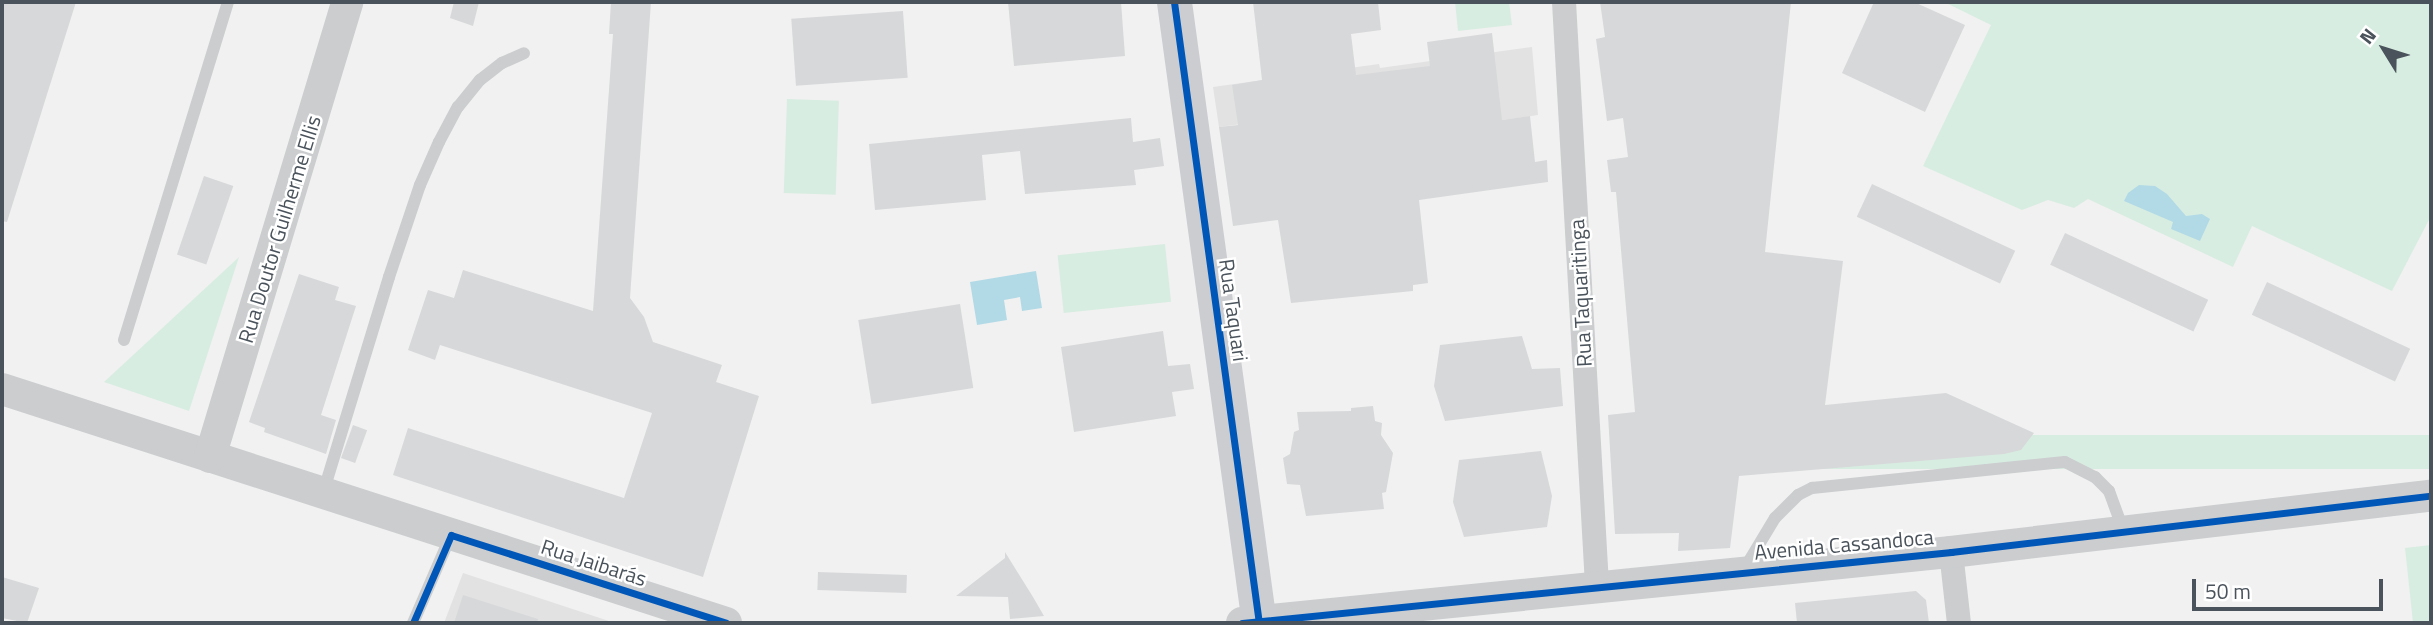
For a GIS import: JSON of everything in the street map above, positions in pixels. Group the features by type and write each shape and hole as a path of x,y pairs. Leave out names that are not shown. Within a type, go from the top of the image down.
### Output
{"main road":[{"name":"Rua Taquari","path":"1174,2 1254,622"}],"street":[{"name":"Rua Doutor Guilherme Ellis","path":"210,457 347,2"},
{"name":"Rua Taquaritinga","path":"1564,2 1597,585"},
{"name":"Rua Jaibarás","path":"2,389 726,623"},
{"name":"Avenida Cassandoca","path":"1254,622 1597,585 1951,552 2431,496"},
{"path":"1951,552 1959,623"}],"lane":[{"path":"124,340 228,2"},
{"path":"323,493 419,185 458,107 480,80 502,63 524,53"},
{"path":"1743,571 1765,531 1798,495 1812,488 2065,462 2095,477 2109,491 2124,533"},
{"path":"412,623 452,534"}],"shaded area":[{"path":"1532,47 1538,115 1376,137 1380,106 1219,127 1213,87 1379,64 1380,68"},
{"path":"463,573 615,623 444,623"}],"green space":[{"path":"1455,2 1509,2 1512,25 1458,31"},
{"path":"1944,2 2431,2 2431,216 2392,291 2252,226 2233,267 2088,199 2074,208 2048,200 2022,210 1923,166 1991,25"},
{"path":"787,99 839,101 836,195 784,193"},
{"path":"1165,244 1171,302 1064,313 1058,255"},
{"path":"239,257 189,411 104,382"},
{"path":"1730,435 2431,435 2431,469 1730,469"},
{"path":"2431,545 2431,623 2413,623 2405,548"}],"water":[{"path":"2139,185 2155,186 2167,194 2186,216 2202,214 2210,219 2200,241 2171,229 2173,222 2124,201 2128,193"},
{"path":"1036,271 1042,308 1022,311 1020,297 1004,300 1007,320 977,325 970,282"}],"building":[{"path":"2,2 76,2 7,222 2,221"},
{"path":"454,2 479,2 473,26 450,18"},
{"path":"611,2 651,2 630,298 644,317 653,342 722,365 716,382 759,396 703,577 393,475 408,428 624,498 652,413 440,345 435,360 408,350 428,290 454,298 463,270 593,311 613,34 609,34"},
{"path":"1008,2 1121,2 1125,56 1014,66"},
{"path":"1253,2 1378,2 1381,30 1351,34 1356,75 1430,66 1427,42 1492,33 1502,120 1530,116 1535,162 1547,160 1548,182 1419,200 1428,283 1413,285 1413,291 1291,303 1278,220 1233,226 1219,127 1238,125 1232,85 1262,80"},
{"path":"1600,2 1791,2 1765,252 1843,261 1825,405 1946,393 2034,433 2021,450 2004,454 1739,476 1730,548 1678,551 1679,533 1615,534 1608,415 1635,412 1616,192 1611,192 1607,160 1628,157 1623,118 1607,121 1596,39 1605,37"},
{"path":"1874,2 1914,2 1965,25 1925,112 1842,73"},
{"path":"903,11 908,78 796,86 791,19"},
{"path":"1131,118 1133,142 1160,138 1164,166 1134,170 1136,185 1025,194 1020,151 982,155 986,200 875,210 869,144"},
{"path":"204,176 233,186 206,265 177,254"},
{"path":"1872,184 2015,251 2000,283 1857,217"},
{"path":"2065,233 2208,300 2193,331 2050,265"},
{"path":"299,274 339,287 335,300 356,306 321,415 336,420 326,454 264,432 265,428 249,422"},
{"path":"2267,282 2410,349 2395,381 2252,315"},
{"path":"960,304 973,388 872,404 858,320"},
{"path":"1163,331 1168,366 1190,364 1194,389 1172,392 1176,416 1074,432 1061,347"},
{"path":"1522,336 1532,369 1560,368 1563,406 1445,421 1434,386 1440,345"},
{"path":"1373,406 1375,421 1382,423 1381,435 1393,453 1386,492 1382,493 1384,509 1306,516 1300,485 1287,484 1283,458 1290,454 1294,432 1299,430 1297,412 1351,411 1351,408"},
{"path":"353,425 367,430 355,463 341,458"},
{"path":"1541,451 1552,496 1547,527 1464,537 1453,502 1459,460"},
{"path":"1005,552 1044,616 1010,619 1008,597 956,596 1005,558"},
{"path":"818,572 907,575 906,593 817,590"},
{"path":"2,577 39,588 27,623 2,618"},
{"path":"1916,591 1926,600 1929,623 1797,623 1795,603"},
{"path":"463,595 538,619 537,623 454,623"}],"cycle path":[{"path":"1174,2 1259,623"},
{"path":"1242,623 1951,552 2431,496"},
{"path":"413,623 451,535 726,623"}]}
